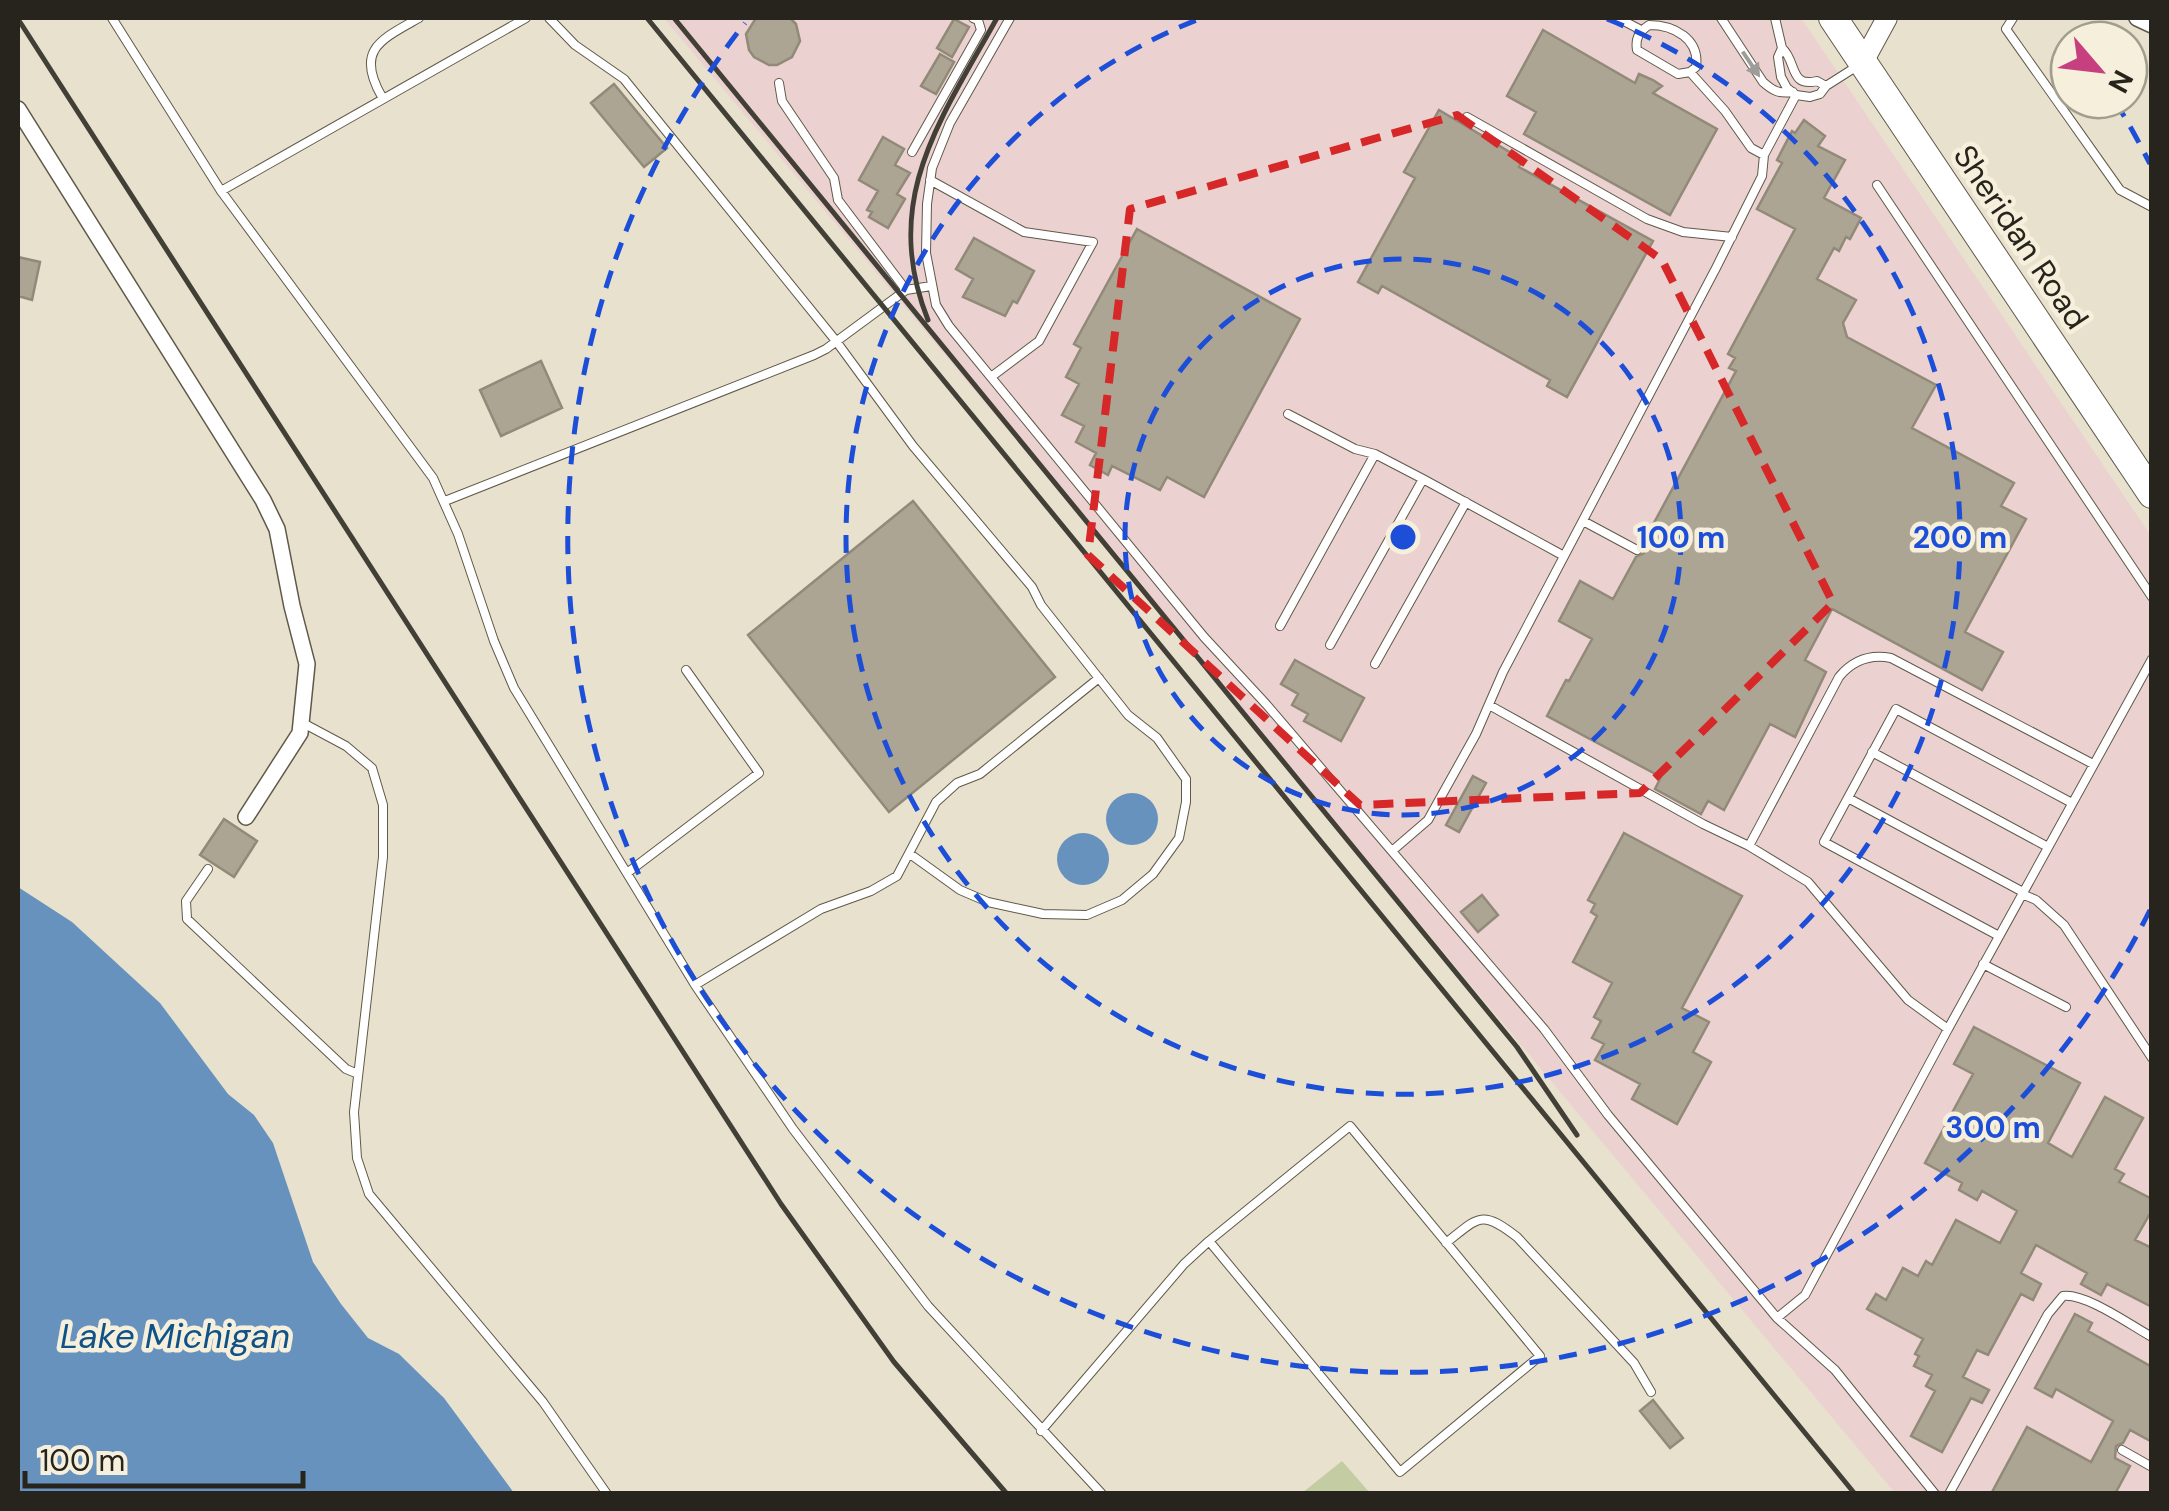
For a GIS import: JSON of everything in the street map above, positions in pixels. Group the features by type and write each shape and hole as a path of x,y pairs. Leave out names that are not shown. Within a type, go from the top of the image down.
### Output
{"highway":[{"name":"Sheridan Road","path":"1833,18 2152,494"}],"street":[{"path":"1862,62 1887,18"},
{"path":"2137,18 2152,25"},
{"path":"18,109 263,500 276,529 307,664 300,733 246,817"}],"lane":[{"path":"112,18 221,191 433,478 514,688 695,986 792,1129 928,1306 1102,1494"},
{"path":"382,97 371,78 372,54 383,38 419,18"},
{"path":"221,191 526,18"},
{"path":"549,18 574,45 624,79 836,341 914,446 1032,587 1040,605 1128,715 1157,738 1186,779 1179,838 1153,874 1122,900 1087,915 1043,914 988,902 960,890 910,854"},
{"path":"912,152 982,30 974,18"},
{"path":"1010,18 950,123 932,168 926,253 936,305 949,326 1204,637 1544,1029 1608,1115 1777,1318 1835,1370 1936,1494"},
{"path":"1618,18 1641,30"},
{"path":"1720,18 1772,90 1810,98 1862,62"},
{"path":"1775,18 1782,48 1790,55 1799,80 1826,86"},
{"path":"2013,18 2006,28 2120,190 2152,208"},
{"path":"1648,24 1661,25 1684,36 1697,54 1696,67 1690,72 1678,74 1637,50 1641,30 1648,24"},
{"path":"1782,48 1778,57 1781,77 1795,94"},
{"path":"1690,72 1751,148 1764,155"},
{"path":"779,83 782,101 834,178 838,200 906,290"},
{"path":"1392,851 1428,820 1476,734 1503,672 1732,237 1762,176 1764,155 1795,94"},
{"path":"1467,117 1647,219 1683,232 1732,237"},
{"path":"930,180 1024,232 1093,242 1039,341 992,377"},
{"path":"1878,185 2152,598"},
{"path":"445,501 814,355 906,290 931,286"},
{"path":"1288,414 1356,450 1375,454 1423,478 1564,556"},
{"path":"1280,626 1375,454"},
{"path":"1330,645 1423,478"},
{"path":"1374,664 1466,502"},
{"path":"1583,521 1637,550"},
{"path":"1748,846 1839,677 1848,665 1878,655 1891,658 2093,764"},
{"path":"1777,1318 1805,1296 2152,659"},
{"path":"627,872 759,774 686,670"},
{"path":"695,986 820,909 871,891 896,876 936,802 957,783 980,774 1099,678"},
{"path":"1489,704 1808,882 1908,1000 1948,1028"},
{"path":"1999,936 1824,842 1872,752 1896,709 2072,803"},
{"path":"301,722 346,746 372,768 383,805 383,857 354,1112 357,1158 369,1194 544,1402 606,1494"},
{"path":"1872,752 2048,846"},
{"path":"1848,798 2036,900 2064,925 2152,1058"},
{"path":"208,869 186,901 187,918 346,1070 358,1074"},
{"path":"1984,964 2066,1007"},
{"path":"1042,1431 1184,1264 1208,1241 1350,1126 1540,1356 1400,1472 1208,1241"},
{"path":"1446,1243 1477,1219 1488,1218 1500,1224 1634,1362 1651,1392"},
{"path":"1949,1494 2048,1314 2063,1296 2087,1301 2152,1337"},
{"path":"2122,1450 2152,1467"}],"highlighted area":[{"path":"1457,115 1662,260 1833,603 1640,793 1360,805 1088,555 1130,209"}],"shaded area":[{"path":"664,18 1801,18 2151,536 2151,1493 1895,1493"}],"green space":[{"path":"1342,1461 1370,1493 1302,1493"}],"water":[{"path":"1132,793 1150,801 1158,819 1150,837 1132,845 1114,837 1106,819 1114,801"},
{"path":"1083,833 1101,841 1109,859 1101,877 1083,885 1065,877 1057,859 1065,841"},
{"name":"Lake Michigan","path":"18,887 72,922 160,1003 228,1094 254,1115 273,1143 313,1262 341,1304 368,1338 399,1354 444,1398 514,1493 18,1493"}],"building":[{"path":"756,18 790,18 796,24 800,41 792,57 769,65 754,57 746,34"},
{"path":"954,19 969,27 952,57 937,48"},
{"path":"1543,30 1635,83 1639,74 1653,80 1662,86 1653,93 1717,129 1670,215 1524,134 1536,112 1507,96"},
{"path":"940,54 954,62 936,94 921,86"},
{"path":"614,84 667,148 644,167 591,103"},
{"path":"1439,110 1523,160 1519,167 1653,241 1567,397 1547,386 1550,380 1382,286 1378,293 1358,282 1415,178 1404,172"},
{"path":"1804,120 1825,136 1818,146 1845,160 1824,198 1861,218 1850,239 1846,237 1839,251 1834,248 1817,279 1856,300 1843,323 1847,337 1936,385 1912,428 2014,483 2001,506 2026,519 1965,632 2003,652 1982,690 1832,609 1805,660 1826,672 1795,737 1770,724 1724,810 1708,801 1701,814 1655,789 1661,777 1547,716 1592,639 1559,621 1580,581 1613,599 1636,557 1644,553 1642,545 1736,371 1729,368 1735,358 1728,354 1795,229 1757,209 1782,163 1777,160 1792,131 1795,133"},
{"path":"883,137 904,149 895,165 910,173 897,194 905,199 888,228 869,217 872,212 867,210 878,191 859,180"},
{"path":"1137,229 1300,319 1204,497 1167,477 1160,490 1112,466 1108,475 1090,465 1096,453 1076,442 1084,426 1062,415 1079,384 1066,377 1081,348 1074,344"},
{"path":"974,238 1034,271 1017,303 1013,301 1005,316 963,297 973,279 956,269"},
{"path":"18,257 40,262 32,300 18,296"},
{"path":"541,361 562,408 501,436 480,390"},
{"path":"913,501 1055,677 889,812 748,635"},
{"path":"1295,660 1364,698 1341,741 1304,721 1308,714 1292,705 1298,694 1281,684"},
{"path":"1473,776 1486,783 1459,832 1446,825"},
{"path":"224,819 257,841 234,877 200,855"},
{"path":"1624,833 1742,896 1682,1008 1709,1022 1693,1052 1711,1062 1677,1124 1632,1099 1640,1084 1595,1060 1604,1044 1592,1038 1601,1021 1594,1017 1612,983 1573,962 1597,916 1591,912 1595,904 1588,900"},
{"path":"1482,895 1498,915 1478,932 1461,912"},
{"path":"1974,1027 2080,1083 2048,1143 2072,1157 2105,1097 2143,1118 2115,1169 2124,1174 2119,1182 2152,1199 2152,1210 2135,1240 2152,1248 2152,1307 2107,1284 2101,1295 2081,1284 2087,1273 2036,1245 2021,1273 2041,1284 2033,1300 2021,1294 1988,1355 1977,1350 1963,1377 1989,1390 1982,1403 1971,1398 1942,1452 1911,1436 1935,1391 1926,1386 1932,1375 1914,1366 1923,1339 1867,1309 1876,1294 1886,1300 1903,1268 1918,1276 1926,1261 1932,1265 1956,1220 2000,1243 2017,1211 1982,1191 1977,1200 1959,1190 1962,1183 1925,1163 1973,1074 1954,1064"},
{"path":"2075,1314 2092,1323 2088,1331 2152,1367 2152,1442 2130,1430 2123,1443 2116,1446 2115,1458 2130,1466 2115,1494 1991,1494 2027,1427 2091,1462 2113,1421 2056,1389 2052,1397 2035,1388"},
{"path":"1653,1400 1683,1438 1670,1448 1640,1411"}],"railway":[{"path":"647,18 1855,1494"},
{"path":"674,18 1517,1047 1577,1135"},
{"path":"928,320 915,277 911,236 914,198 938,126 997,18"},
{"path":"18,19 781,1204 894,1362 1007,1494"}]}
